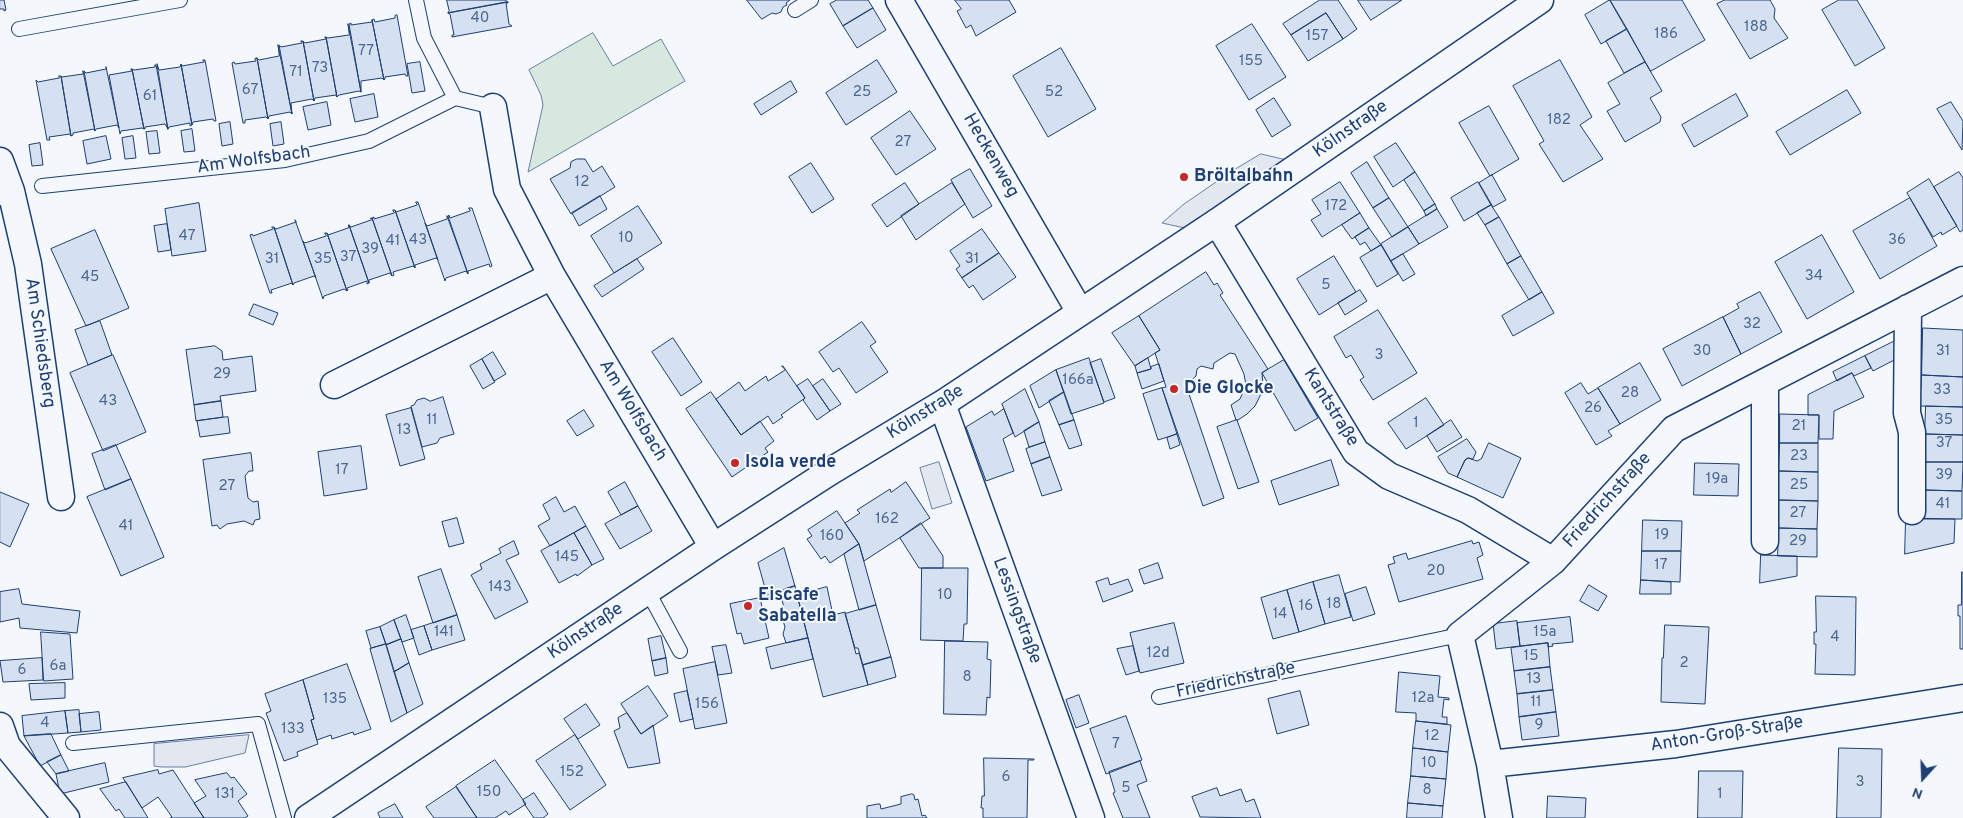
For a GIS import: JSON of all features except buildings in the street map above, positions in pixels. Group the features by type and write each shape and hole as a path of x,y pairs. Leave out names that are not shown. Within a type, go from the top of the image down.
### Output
{"street":[{"name":"Heckenweg","path":"899,0 1080,312"},
{"name":"Kölnstraße","path":"308,818 647,590 831,471 942,404 1217,222 1540,0"},
{"name":"Am Wolfsbach","path":"493,107 507,188 552,276 713,547"},
{"name":"Am Schiedsberg","path":"0,161 6,191 28,264 61,497"},
{"name":"Kantstraße","path":"1217,222 1356,452 1389,476 1468,510 1553,561"},
{"path":"334,385 552,276"},
{"name":"Friedrichstraße","path":"1460,635 1553,561 1674,429 1963,280"},
{"path":"1908,308 1907,414 1912,432 1912,511"},
{"path":"1765,540 1766,383"},
{"name":"Lessingstraße","path":"942,404 1091,818"},
{"path":"1460,635 1490,764 1499,818"},
{"name":"Anton-Groß-Straße","path":"1490,764 1676,744 1963,698"},
{"path":"0,726 7,746 66,818"}],"lane":[{"path":"19,29 180,0"},
{"path":"416,0 424,38 455,98"},
{"path":"795,10 811,0"},
{"name":"Am Wolfsbach","path":"42,186 285,160 369,141 455,98 493,107"},
{"path":"647,590 680,651"},
{"name":"Friedrichstraße","path":"1159,697 1460,635"},
{"path":"73,743 258,724 284,818"}],"shaded area":[{"path":"593,33 613,66 661,39 685,81 528,172 543,105 541,95 529,70"},
{"path":"1261,154 1287,160 1185,228 1162,223 1184,204 1232,171"},
{"path":"939,462 952,503 932,509 920,468"},
{"path":"249,735 245,753 185,767 154,766 154,744"}],"place":[{"name":"Bröltalbahn","path":"1184,177"},
{"name":"Die Glocke","path":"1174,389"},
{"name":"Isola verde","path":"735,463"},
{"name":"Eiscafe Sabatella","path":"748,606"}]}
